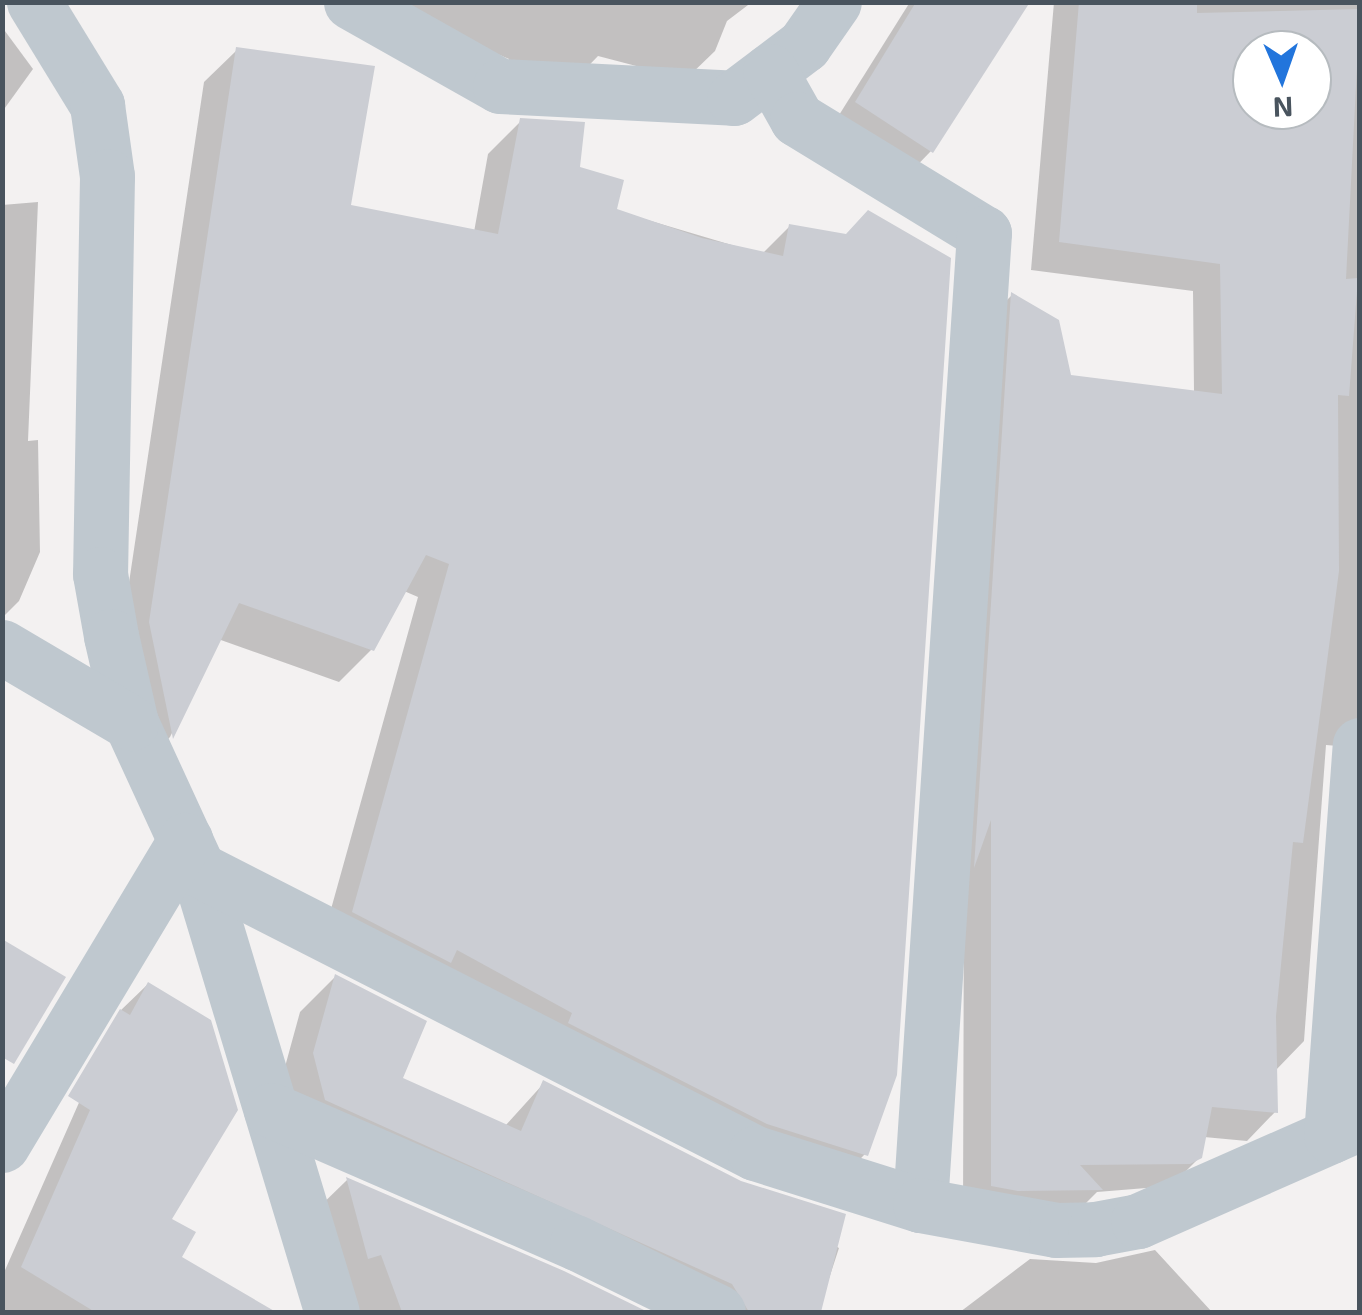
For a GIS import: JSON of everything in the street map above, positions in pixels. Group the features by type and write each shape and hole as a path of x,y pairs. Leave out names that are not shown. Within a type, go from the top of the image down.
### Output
{"street":[{"path":"34,2 97,106 108,176 100,574 131,723 192,855 332,1312"},
{"path":"351,2 500,86 734,98 804,45 834,2"},
{"path":"770,71 798,119 984,233 920,1205"},
{"path":"2,647 131,723"},
{"path":"192,855 755,1153 920,1205 1056,1230 1095,1229 1138,1221 1345,1129 1360,744"},
{"path":"2,1145 192,855"},
{"path":"271,1110 577,1243 718,1312"}],"building":[{"path":"916,2 1030,2 933,153 855,102"},
{"path":"1079,2 1197,2 1197,13 1360,9 1346,279 1358,278 1349,396 1338,395 1339,571 1303,843 1293,842 1276,1016 1278,1113 1212,1107 1202,1158 1190,1164 1080,1165 1103,1190 1018,1191 991,1186 991,820 974,868 1011,292 1059,320 1071,375 1222,394 1220,264 1059,242"},
{"path":"236,47 375,66 351,205 498,234 520,118 585,122 580,167 624,180 617,209 702,238 783,256 789,224 846,234 868,210 951,258 897,1075 868,1156 767,1124 568,1023 572,1013 457,950 451,963 352,912 449,564 426,555 374,651 239,603 173,739 149,622"},
{"path":"2,939 66,977 14,1064 2,1057"},
{"path":"335,974 427,1021 403,1078 521,1131 543,1080 741,1181 846,1214 821,1312 749,1312 732,1284 325,1100 313,1053"},
{"path":"148,982 211,1020 238,1110 172,1219 196,1232 182,1257 276,1312 95,1312 21,1267 90,1110 68,1096 120,1009 130,1015"},
{"path":"346,1177 564,1271 648,1312 402,1312 381,1255 368,1259"}]}
